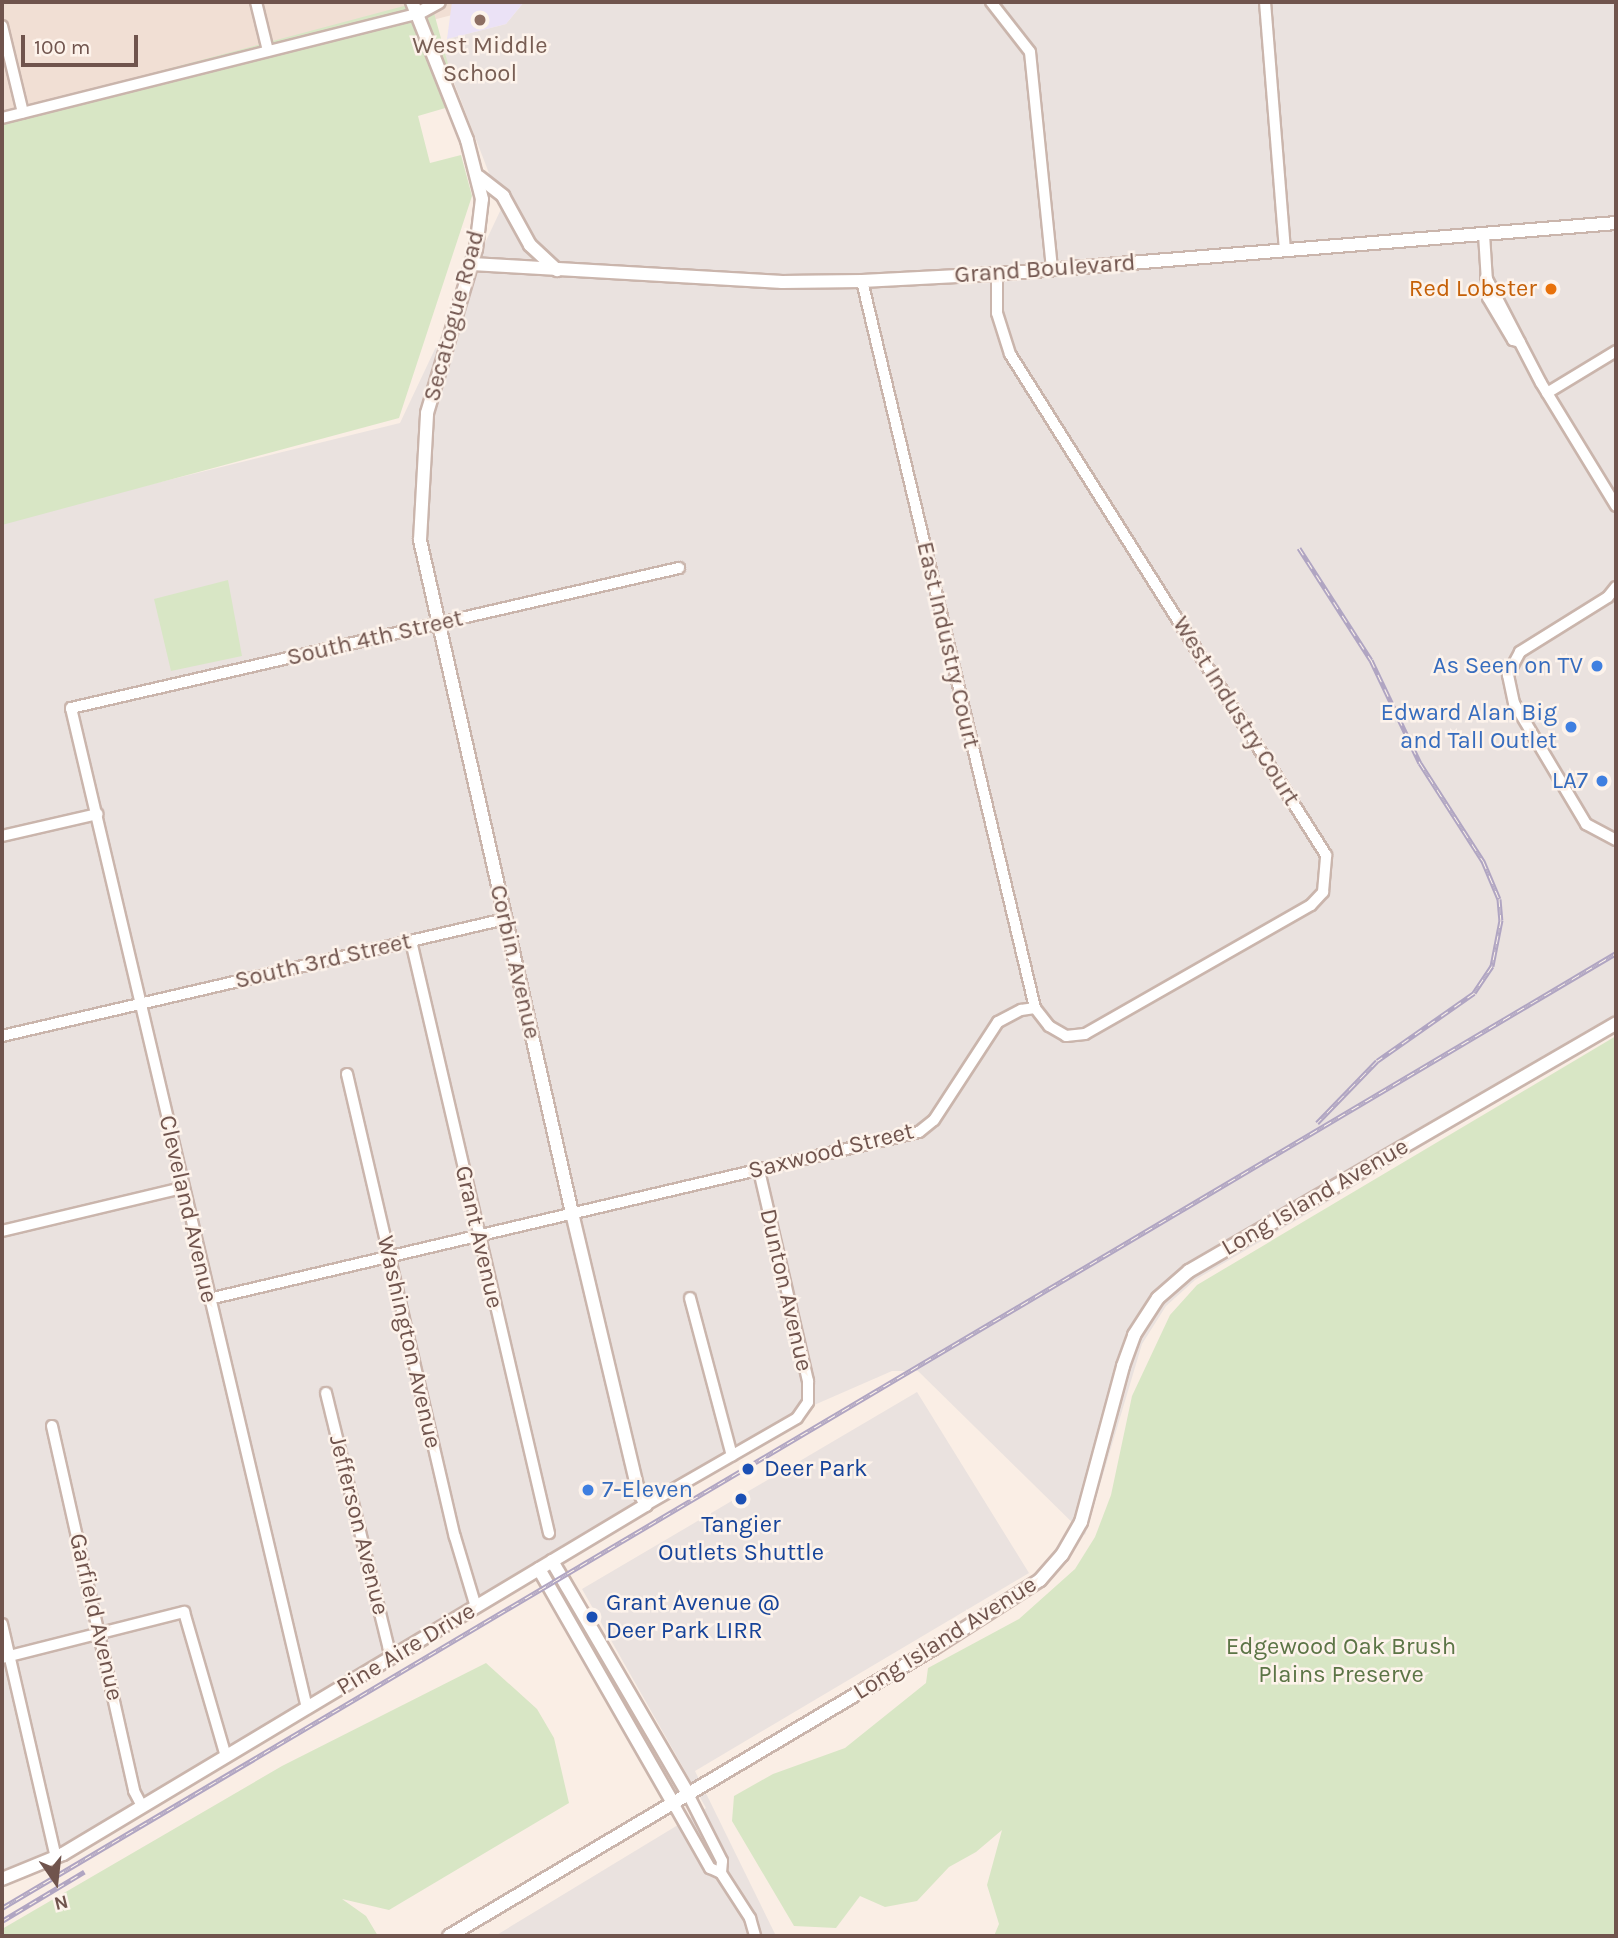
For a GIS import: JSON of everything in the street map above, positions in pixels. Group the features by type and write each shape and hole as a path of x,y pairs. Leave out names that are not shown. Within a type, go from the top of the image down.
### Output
{"street":[{"path":"256,2 268,51"},
{"path":"412,2 479,177 503,196 530,245 557,270"},
{"path":"2,118 417,15 439,2"},
{"path":"991,2 1030,52 1052,269"},
{"path":"1265,2 1284,250"},
{"path":"2,26 23,113"},
{"name":"Secatogue Road","path":"427,413 472,264 481,218 479,177"},
{"name":"Grand Boulevard","path":"472,264 782,282 862,281 997,274 1616,223"},
{"path":"1484,234 1488,298 1513,340 1520,342 1547,393 1616,506"},
{"name":"West Industry Court","path":"997,274 997,313 1010,354 1326,855 1323,892 1311,905 1103,1027 1086,1034 1066,1035 1049,1026 1035,1008"},
{"name":"East Industry Court","path":"862,281 1035,1008"},
{"path":"1547,393 1616,351"},
{"name":"Corbin Avenue","path":"427,413 421,540 436,625 572,1213 639,1493 646,1506"},
{"name":"South 4th Street","path":"71,708 679,568"},
{"path":"1616,587 1608,597 1520,652 1508,675 1514,703 1586,824 1616,840"},
{"name":"Cleveland Avenue","path":"71,708 307,1708"},
{"path":"2,836 97,814"},
{"name":"South 3rd Street","path":"2,1036 505,919"},
{"name":"Grant Avenue","path":"411,941 549,1532"},
{"name":"Saxwood Street","path":"209,1299 919,1132 934,1120 998,1022 1035,1008"},
{"name":"Long Island Avenue","path":"449,1936 934,1648 1040,1580 1062,1555 1081,1522 1134,1335 1158,1298 1189,1270 1616,1023"},
{"name":"Washington Avenue","path":"347,1074 389,1257 476,1607"},
{"name":"Dunton Avenue","path":"759,1170 808,1381 805,1409"},
{"path":"2,1231 183,1188"},
{"path":"690,1298 732,1457"},
{"name":"Jefferson Avenue","path":"326,1392 391,1658"},
{"name":"Pine Aire Drive","path":"2,1879 56,1857 142,1807 552,1561 732,1457 805,1409"},
{"name":"Garfield Avenue","path":"52,1426 134,1791 142,1807"},
{"path":"552,1561 688,1794 722,1861 721,1873 755,1936"},
{"path":"539,1569 710,1868 721,1873"},
{"path":"6,1657 184,1612 226,1757"},
{"path":"2,1624 6,1657 56,1857"}],"shaded area":[{"path":"2,2 452,2 452,15 2,131"},
{"name":"West Middle School","path":"452,2 524,2 506,24 447,39"},
{"path":"524,2 1616,2 1616,1032 1195,1280 1166,1306 1142,1344 1085,1535 918,1371 892,1371 805,1409 14,1882 2,1885 2,521 400,423 502,207 445,59 447,39 506,24"},
{"path":"917,1392 1029,1573 695,1771 776,1936 495,1936 706,1808 582,1589"}],"green space":[{"path":"419,2 431,2 459,104 418,116 430,163 461,155 472,196 399,418 2,525 2,113"},
{"path":"228,580 242,656 171,671 154,599"},
{"name":"Edgewood Oak Brush Plains Preserve","path":"1616,1036 1616,1936 994,1936 999,1924 987,1885 1002,1830 976,1852 949,1867 917,1901 885,1907 860,1896 836,1928 794,1926 732,1821 734,1796 773,1774 845,1748 926,1683 928,1668 1019,1619 1075,1569 1095,1537 1111,1495 1132,1396 1170,1315 1197,1285"},
{"path":"486,1663 537,1709 554,1738 569,1803 389,1910 342,1899 366,1916 378,1936 2,1936 2,1929 282,1766"}],"railway":[{"path":"1299,548 1371,660 1420,763 1483,861 1499,899 1501,920 1492,966 1474,993 1377,1061 1317,1123"},
{"path":"2,1908 1616,953"},
{"path":"2,1921 84,1872"}],"place":[{"name":"West Middle School","path":"480,20"},
{"name":"Red Lobster","path":"1551,289"},
{"name":"As Seen on TV","path":"1597,666"},
{"name":"Edward Alan Big and Tall Outlet","path":"1571,727"},
{"name":"LA7","path":"1602,781"},
{"name":"Deer Park","path":"748,1469"},
{"name":"7-Eleven","path":"588,1490"},
{"name":"Tangier Outlets Shuttle","path":"741,1499"},
{"name":"Grant Avenue @ Deer Park LIRR","path":"592,1617"}]}
